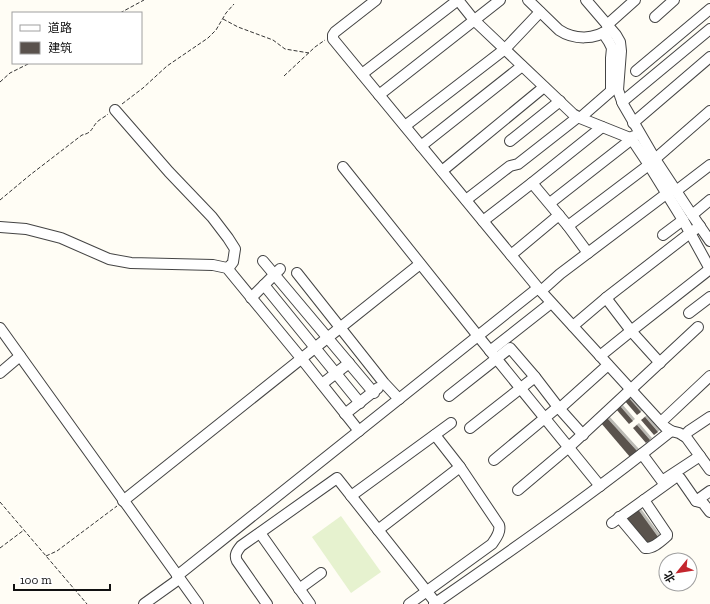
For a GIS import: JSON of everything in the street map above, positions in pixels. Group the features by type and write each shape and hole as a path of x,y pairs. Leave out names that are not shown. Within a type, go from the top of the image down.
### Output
{"street":[{"path":"376,0 335,32 333,39 539,290 660,422 665,427 686,437 706,461 662,482 642,454"},
{"path":"362,74 458,0 474,20 573,114 602,127 634,136"},
{"path":"379,95 500,0"},
{"path":"528,0 559,30 565,34 584,38 607,29 635,0"},
{"path":"586,0 607,29 616,35 620,42 621,50 618,90 622,102 633,123 634,136 653,162 687,217 710,269 600,356"},
{"path":"655,16 674,0"},
{"path":"636,71 710,9"},
{"path":"405,126 505,49 540,12"},
{"path":"466,200 510,166 518,164 612,91 612,48 607,29"},
{"path":"622,102 710,29"},
{"path":"633,123 710,58"},
{"path":"421,146 522,66"},
{"path":"442,171 544,86"},
{"path":"510,141 560,101"},
{"path":"115,110 169,172 212,217 228,238 234,254 233,262 227,268"},
{"path":"568,226 653,162 710,111"},
{"path":"483,221 602,127"},
{"path":"550,204 634,136"},
{"path":"144,604 478,336 588,253 710,165"},
{"path":"343,167 600,486"},
{"path":"532,183 568,226 588,253"},
{"path":"663,235 710,200"},
{"path":"510,255 559,215"},
{"path":"0,227 26,229 61,238 109,259 131,263 213,265 227,268 359,431"},
{"path":"694,230 710,241"},
{"path":"573,326 606,298 694,230"},
{"path":"263,261 278,272 328,337 374,393"},
{"path":"123,501 420,264"},
{"path":"251,298 278,272"},
{"path":"297,273 384,383 399,399"},
{"path":"264,286 360,403"},
{"path":"689,313 710,297"},
{"path":"606,298 631,331 660,363"},
{"path":"449,396 552,303"},
{"path":"518,490 569,447 698,327"},
{"path":"0,328 178,577 193,602"},
{"path":"493,355 510,348 535,377 558,408 582,435"},
{"path":"0,374 20,356"},
{"path":"322,384 349,363"},
{"path":"494,460 608,365"},
{"path":"660,422 710,376"},
{"path":"470,428 535,377"},
{"path":"345,414 374,393 384,383"},
{"path":"684,436 710,417"},
{"path":"351,496 451,423"},
{"path":"267,604 235,557 236,552 241,546 337,478 426,592 438,603 550,523 672,431"},
{"path":"409,604 492,544 497,537 500,528 499,524 460,467 435,435"},
{"path":"378,530 460,467"},
{"path":"644,500 667,534 667,536 649,549 645,548 616,520 676,477 680,478 696,501 703,503 710,512"},
{"path":"696,501 710,491"},
{"path":"260,533 310,604"},
{"path":"300,589 321,573"}],"path":[{"path":"122,12 144,0"},
{"path":"222,19 238,27 273,40 285,49 309,53"},
{"path":"284,76 315,47 326,40 333,39"},
{"path":"0,82 10,73 28,64"},
{"path":"46,556 57,551 123,501"},
{"path":"0,502 87,604"},
{"path":"0,548 24,530"}],"green space":[{"path":"341,516 381,572 351,593 312,537"}],"building":[{"path":"628,397 641,412 637,415 624,400"},
{"path":"620,406 633,421 629,424 616,409"},
{"path":"645,417 658,432 654,435 641,420"},
{"path":"607,418 637,451 630,457 601,423"},
{"path":"637,425 650,440 646,443 633,428"},
{"path":"637,508 658,537 646,546 625,517"}]}
